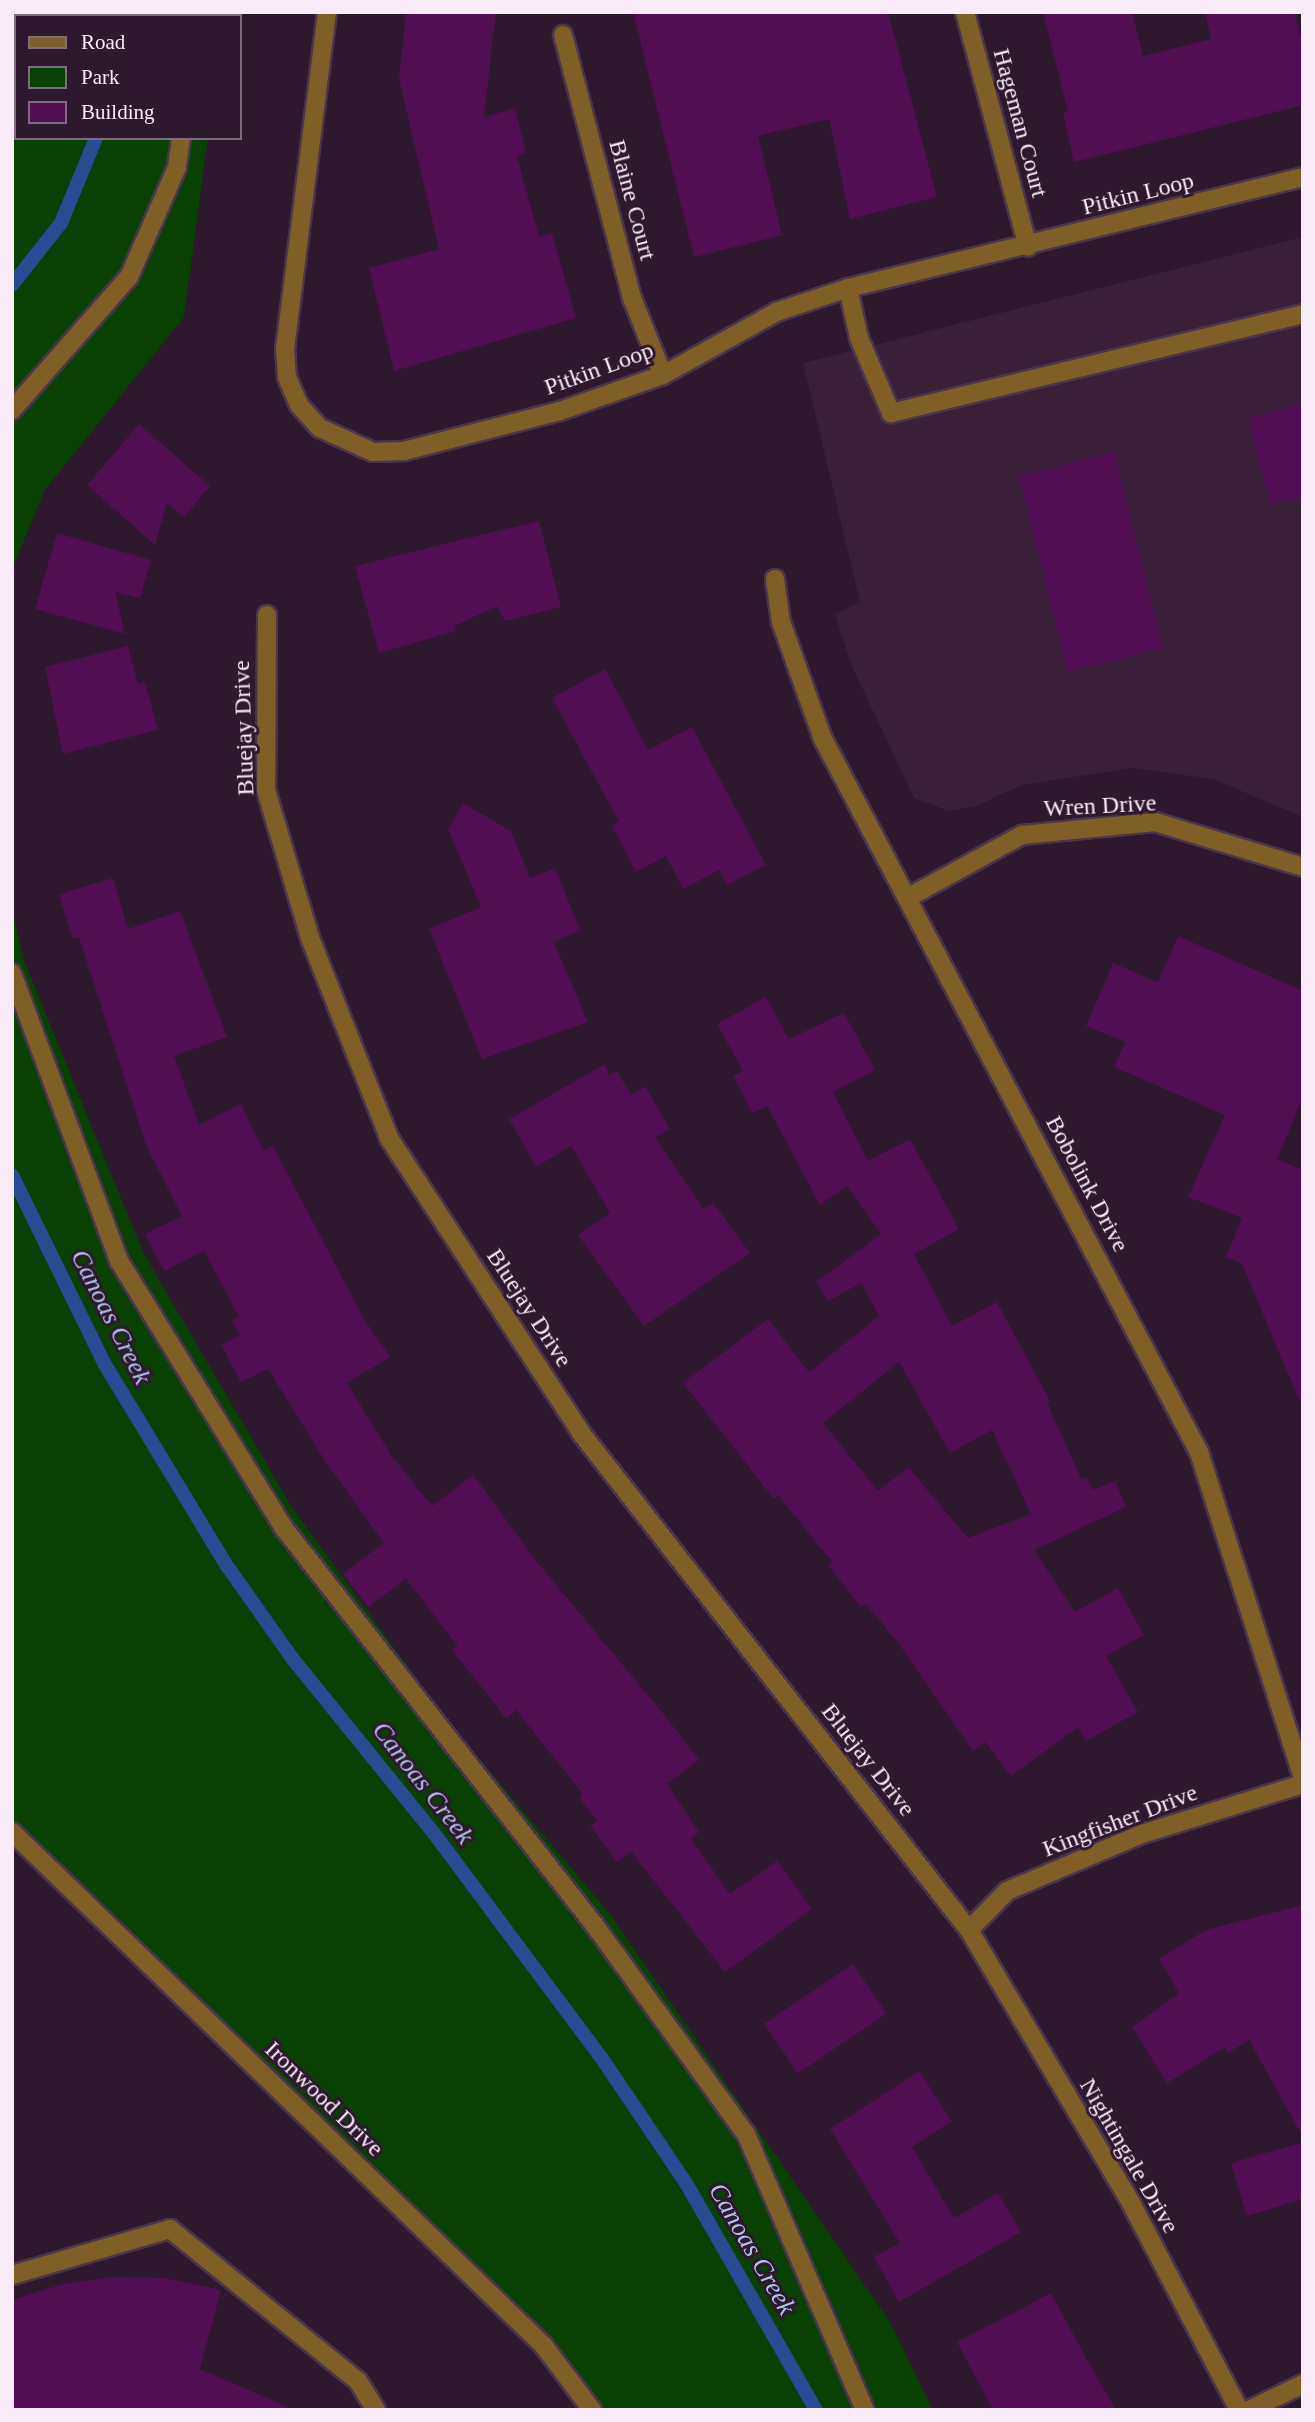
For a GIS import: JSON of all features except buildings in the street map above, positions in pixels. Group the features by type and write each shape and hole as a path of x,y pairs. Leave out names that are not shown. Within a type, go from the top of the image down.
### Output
{"street":[{"name":"Pitkin Loop","path":"327,12 285,349 287,377 299,405 320,428 373,452 404,451 559,411 663,374 776,312 848,288 1028,247 1303,177"},
{"name":"Hageman Court","path":"965,12 1028,247"},
{"name":"Blaine Court","path":"563,35 632,298 663,374"},
{"path":"12,410 129,277 177,167 181,140"},
{"path":"848,288 859,338 891,413 1303,314"},
{"name":"Bobolink Drive","path":"775,579 785,633 823,739 909,897 1199,1452 1303,1777"},
{"name":"Bluejay Drive","path":"267,615 266,790 310,938 390,1138 581,1433 969,1930"},
{"name":"Wren Drive","path":"909,897 1022,835 1155,822 1303,867"},
{"path":"12,973 120,1261 283,1527 596,1927 746,2134 865,2410"},
{"name":"Kingfisher Drive","path":"969,1930 1007,1891 1142,1833 1303,1784"},
{"name":"Ironwood Drive","path":"12,1832 544,2346 592,2410"},
{"name":"Nightingale Drive","path":"969,1930 1132,2205 1239,2410"},
{"path":"12,2275 170,2229 358,2381 376,2410"},
{"path":"1249,2410 1303,2384"}],"shaded area":[{"path":"1303,237 1303,817 1213,779 1132,768 1022,785 976,806 949,811 914,798 851,664 835,614 860,602 803,363"}],"green space":[{"path":"12,12 225,12 14,14 14,140 208,140 184,317 44,491 12,570"},
{"path":"12,908 23,958 143,1252 293,1509 450,1724 610,1914 890,2322 933,2410 584,2410 544,2346 12,1832"}],"waterway":[{"name":"Canoas Creek","path":"12,285 61,223 95,140"},
{"name":"Canoas Creek","path":"12,1175 104,1363 225,1563 292,1658 433,1832 605,2063 686,2183 816,2410"}]}
